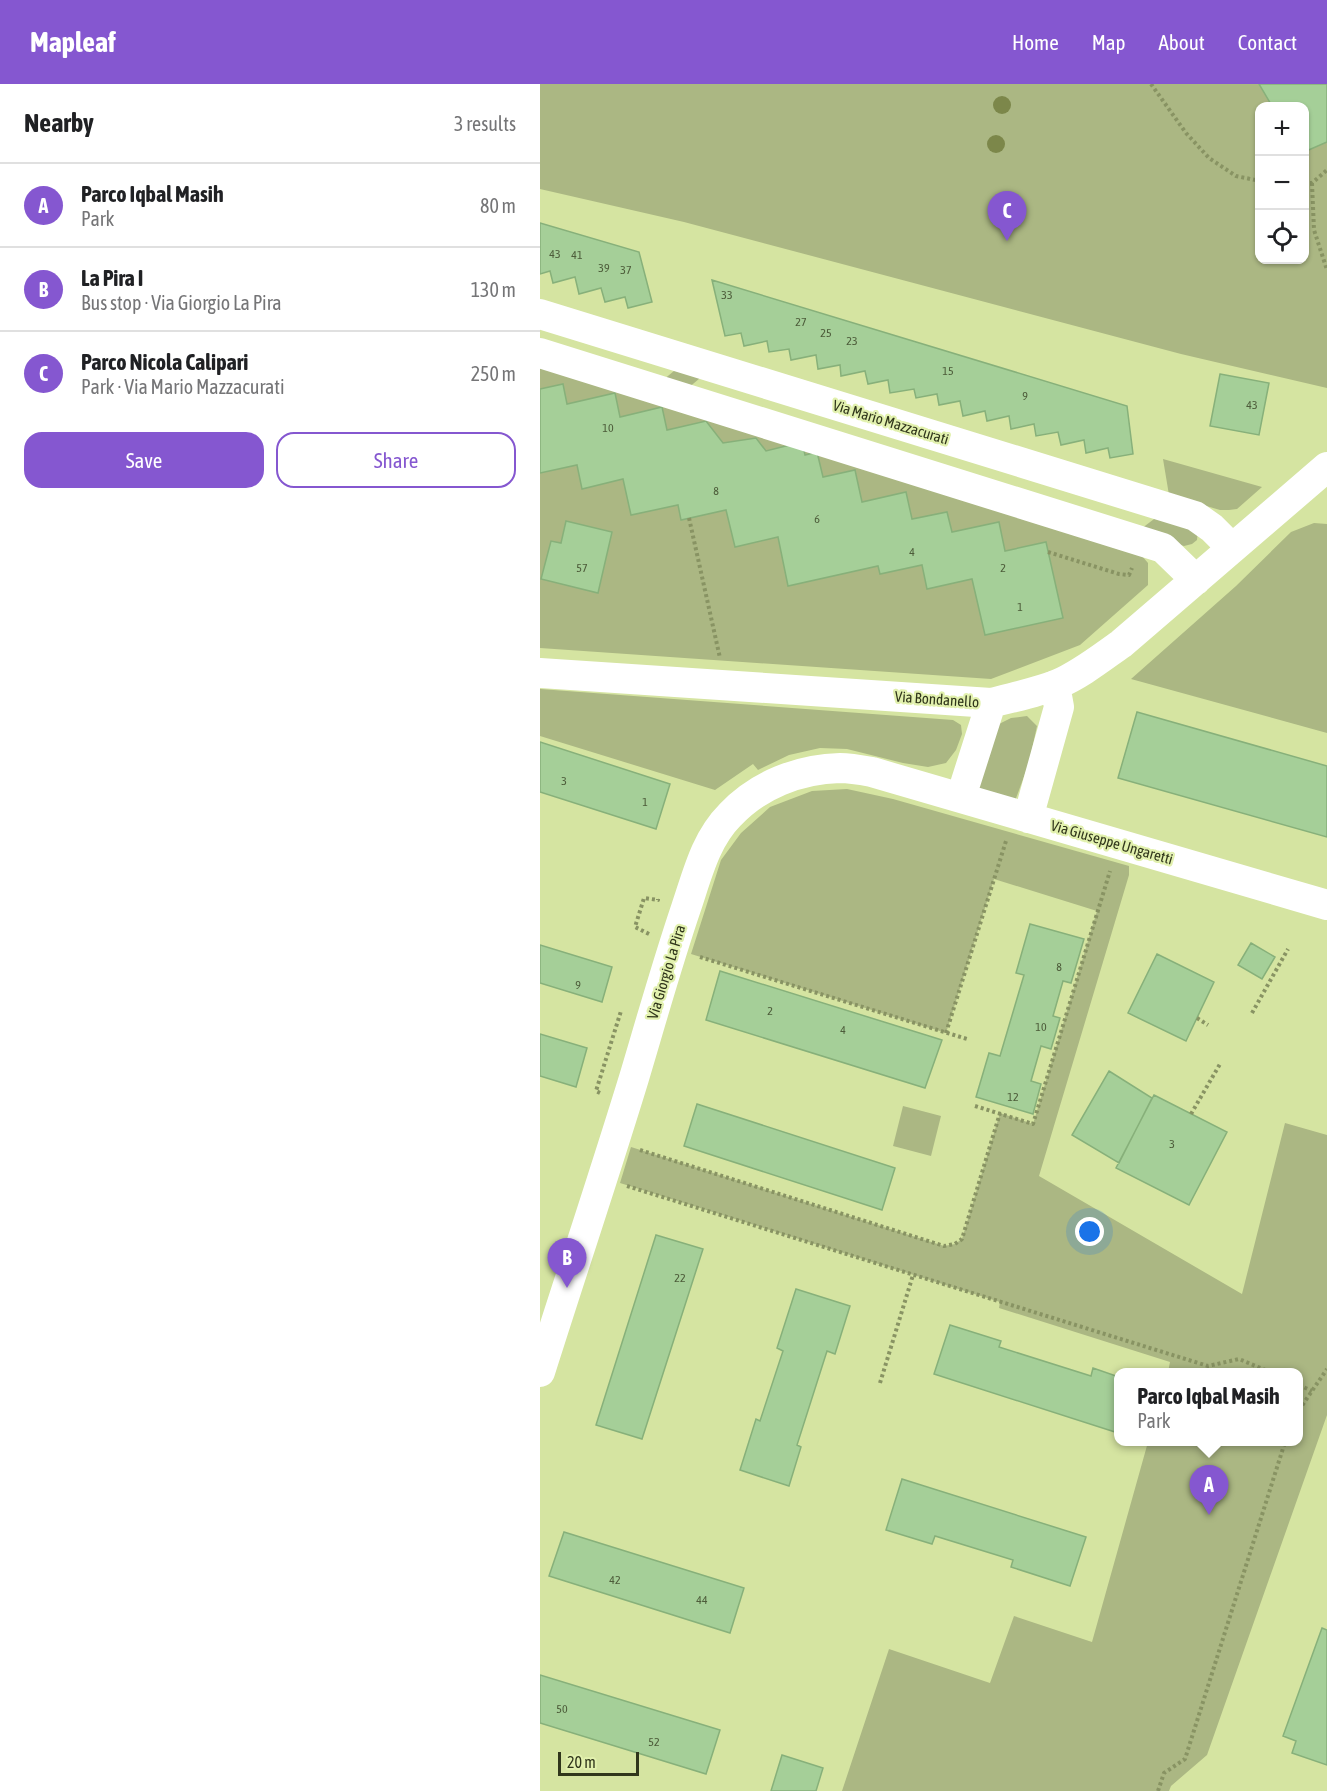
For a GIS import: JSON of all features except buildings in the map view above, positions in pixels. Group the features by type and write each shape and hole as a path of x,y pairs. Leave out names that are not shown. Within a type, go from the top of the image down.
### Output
{"street":[{"name":"Via Mario Mazzacurati","path":"540,314 1195,516 1212,528 1232,548"},
{"path":"540,353 1164,548 1196,580"},
{"name":"Via Bondanello","path":"540,673 990,703 1055,685 1090,666 1121,644 1327,466"},
{"path":"1278,509 1300,501 1327,499"},
{"path":"1019,825 1059,707 1055,685"},
{"path":"962,797 990,703"},
{"name":"Via Giorgio La Pira","path":"540,1372 677,934 703,858 716,833 730,815 761,790 782,779 817,770 842,768 872,772 962,797 1019,825"},
{"name":"Via Giuseppe Ungaretti","path":"1019,825 1327,905"}],"path":[{"path":"1151,84 1186,134 1209,158 1236,176 1255,180"},
{"path":"1327,170 1312,183 1314,230 1327,270"},
{"path":"689,518 722,667"},
{"path":"1048,552 1119,574 1129,575 1133,566"},
{"path":"946,1033 1019,825"},
{"path":"975,1106 1033,1124 1113,861"},
{"path":"1252,1012 1288,949"},
{"path":"691,954 967,1039"},
{"path":"1197,1018 1208,1025"},
{"path":"1191,1114 1220,1064"},
{"path":"631,1147 944,1246 955,1244 962,1239 999,1113"},
{"path":"602,1178 1208,1366 1239,1359 1260,1368"},
{"path":"880,1383 913,1275"},
{"path":"1303,1404 1327,1369"},
{"path":"1303,1387 1312,1391"},
{"path":"1158,1791 1164,1773 1185,1759 1284,1446"}],"green space":[{"path":"540,84 1327,84 1327,388 1181,354 684,222 540,189"},
{"path":"681,365 706,373 687,389 662,381"},
{"path":"540,368 1142,556 1148,563 1148,585 1080,645 991,679 540,648"},
{"path":"1163,459 1262,487 1237,509 1220,510 1169,495"},
{"path":"1158,516 1198,530 1197,540 1184,546 1137,532"},
{"path":"1314,523 1327,524 1327,733 1131,679 1236,586 1291,532"},
{"path":"540,689 953,720 961,725 962,734 956,750 946,763 928,767 847,749 820,748 789,755 758,770 753,764 715,790 540,736"},
{"path":"1027,716 1037,726 1029,763 1015,801 977,791 997,725 1011,718"},
{"path":"847,789 893,799 1129,866 1129,875 1039,1176 1242,1294 1285,1123 1327,1135 1327,1415 1207,1755 1171,1786 1169,1791 842,1791 889,1649 990,1683 1014,1616 1092,1642 1147,1446 1303,1446 1303,1368 1169,1368 1170,1362 999,1308 1000,1302 620,1183 631,1147 944,1246 955,1244 962,1239 1000,1113 1033,1124 1097,911 994,879 946,1033 691,954 721,860 741,833 770,807 812,791"},
{"path":"903,1106 941,1116 931,1156 893,1146"}],"place":[{"name":"Parco Nicola Calipari","path":"1007,241"},
{"name":"La Pira I","path":"567,1288"},
{"name":"Parco Iqbal Masih","path":"1209,1515"}]}
